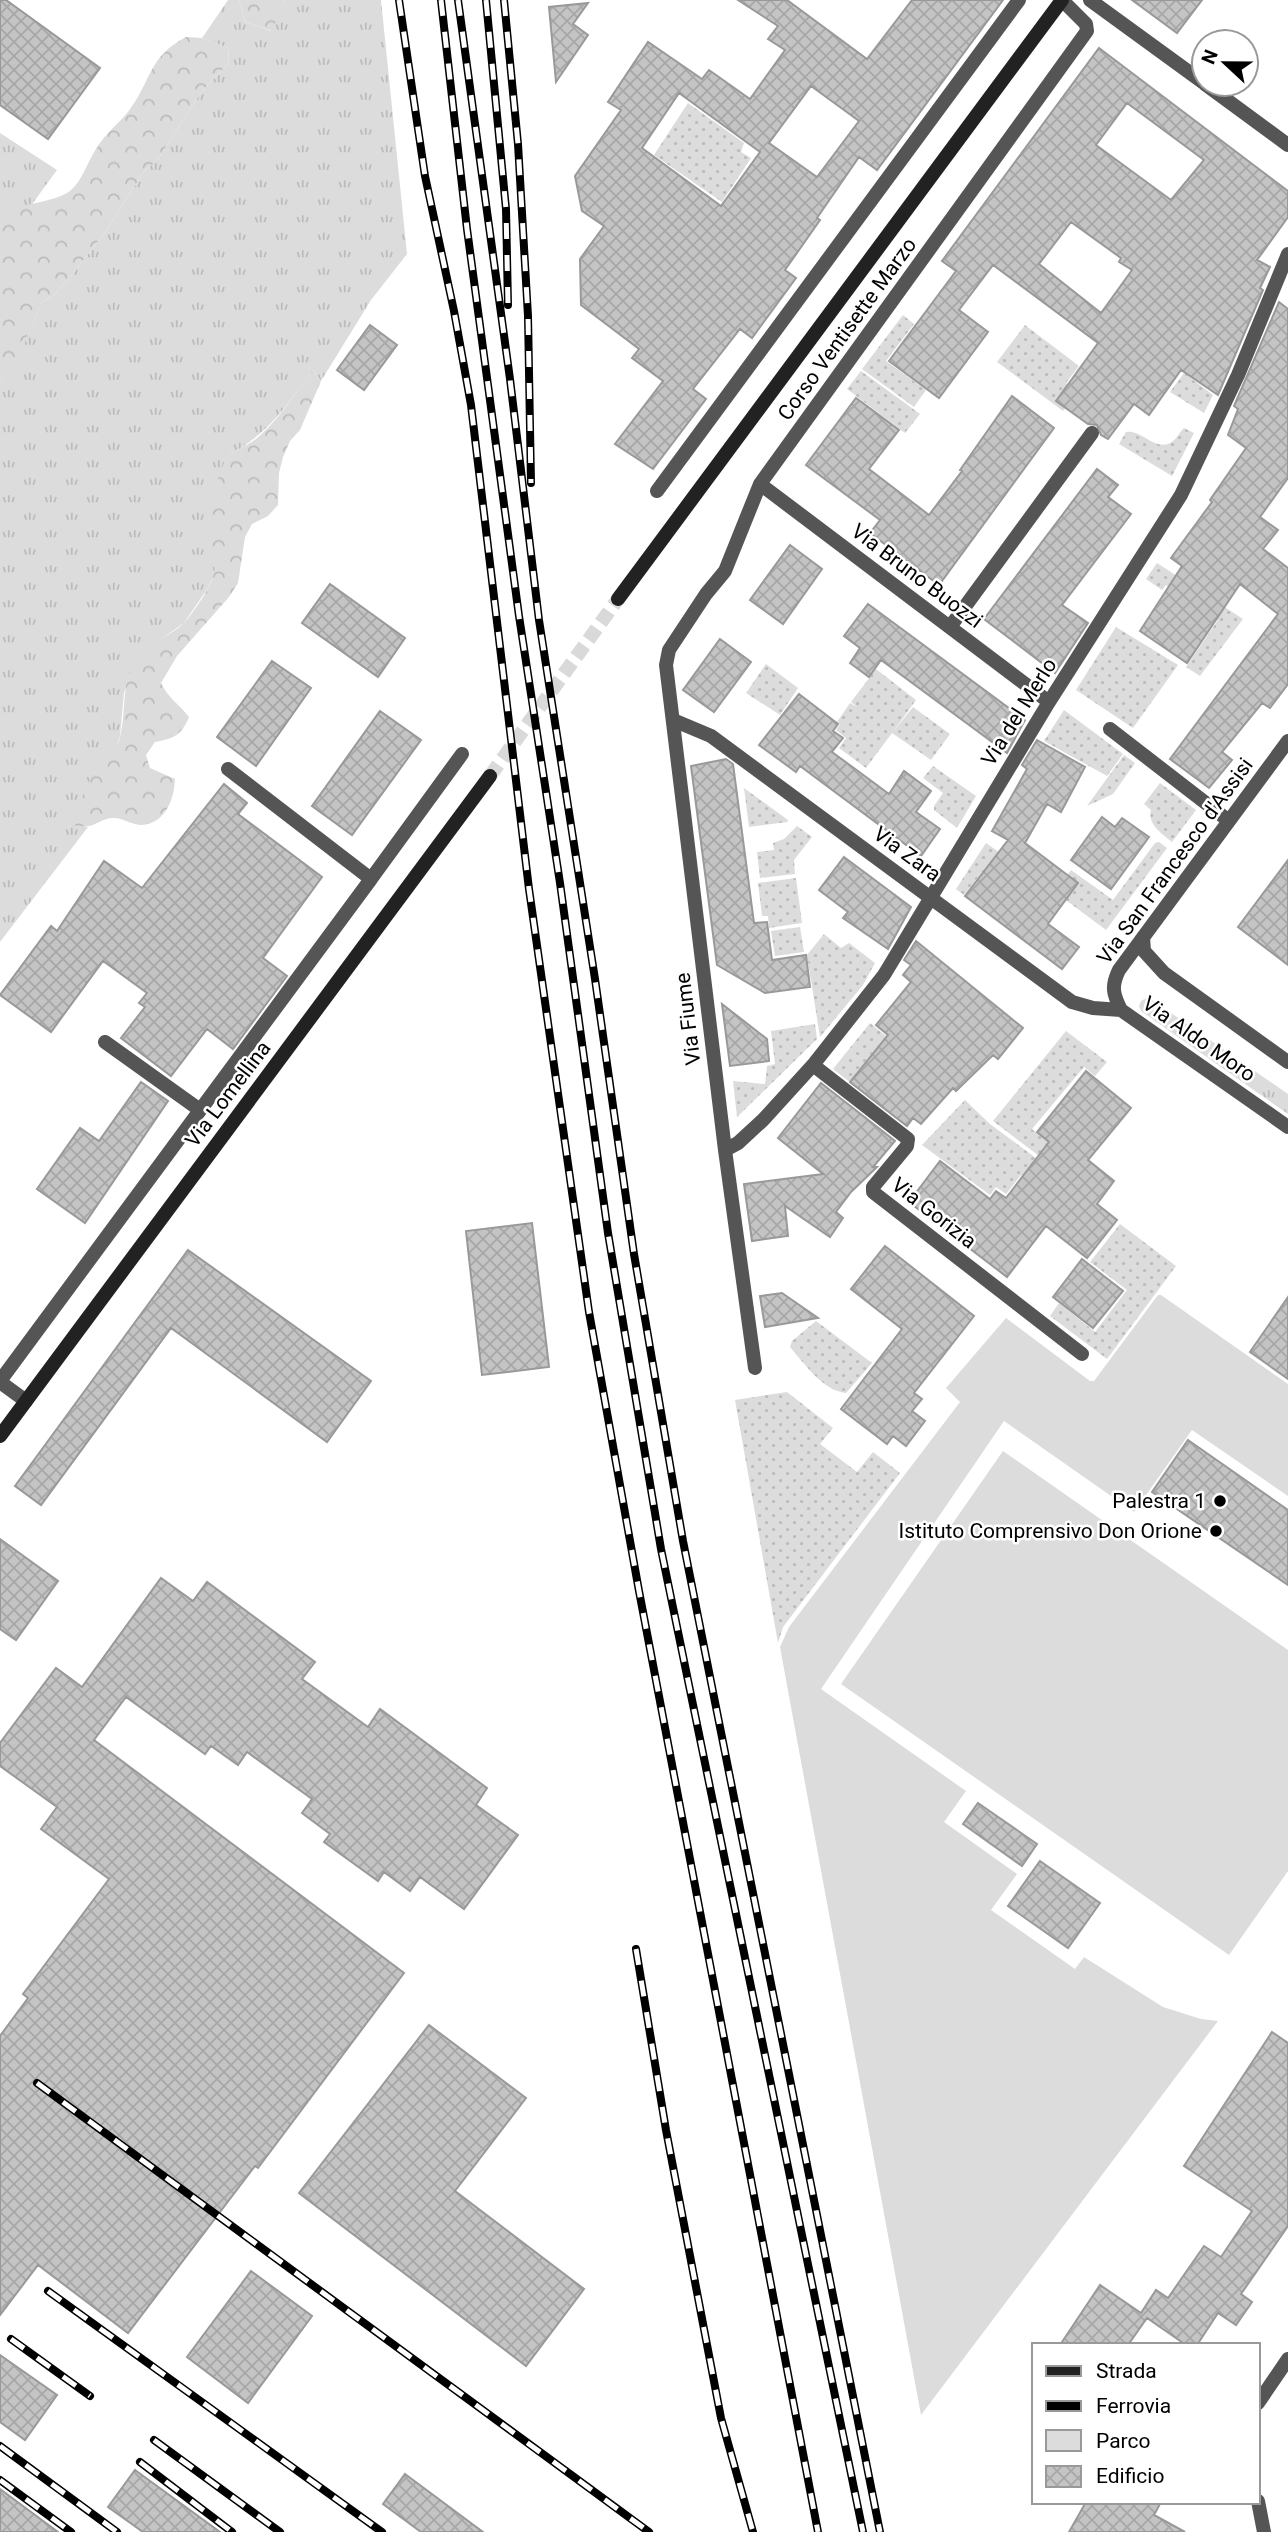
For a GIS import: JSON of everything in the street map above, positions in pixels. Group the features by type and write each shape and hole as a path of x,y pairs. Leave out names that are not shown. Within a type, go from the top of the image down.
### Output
{"main road":[{"name":"Corso Ventisette Marzo","path":"618,599 1062,0"},
{"name":"Via Lomellina","path":"0,1436 490,776"}],"street":[{"path":"657,491 1019,0"},
{"name":"Corso Ventisette Marzo","path":"1062,0 1086,23 1087,32"},
{"path":"1090,0 1190,74"},
{"name":"Corso Ventisette Marzo","path":"666,665 669,650 706,594 725,571 760,484 1087,32 1111,15"},
{"path":"1223,98 1288,145"},
{"name":"Via del Merlo","path":"725,1150 738,1143 763,1120 813,1065 884,975 1049,702 1181,495 1238,374 1288,254"},
{"path":"950,627 1092,433"},
{"name":"Via Bruno Buozzi","path":"760,484 1049,702"},
{"name":"Via Fiume","path":"666,665 725,1150 755,1368"},
{"name":"Via Zara","path":"673,720 704,731 1072,1002 1093,1008 1121,1010"},
{"path":"1110,729 1229,821"},
{"name":"Via San Francesco d'Assisi","path":"1121,1010 1113,995 1113,982 1143,937 1288,741"},
{"name":"Via Lomellina","path":"0,1381 462,754"},
{"path":"228,769 371,879"},
{"name":"Via Aldo Moro","path":"1143,937 1144,951 1164,973 1288,1062"},
{"name":"Via Aldo Moro","path":"1121,1010 1288,1127"},
{"name":"Via Lomellina","path":"105,1042 200,1110"},
{"name":"Via Gorizia","path":"813,1065 908,1139 907,1146 873,1186 873,1192 1082,1354"},
{"path":"0,1381 26,1401"},
{"path":"1260,2400 1288,2359"},
{"path":"1259,2504 1264,2532"}],"green space":[{"path":"228,0 239,0 245,22 271,31 285,0 381,0 407,254 371,300 321,381 313,370 267,427 231,454 209,532 216,558 215,573 208,588 184,623 140,654 124,693 120,736 115,751 94,773 73,825 88,827 0,942 0,383 14,367 42,302 54,295 72,275 105,232 145,170 156,162 202,91 229,63 228,48 202,38"},
{"path":"239,0 285,0 272,31 245,22"},
{"path":"186,37 202,38 228,48 229,63 202,91 156,162 145,170 105,232 72,275 54,295 42,302 14,368 0,383 0,214 57,197 71,190 99,144 136,100 157,61"},
{"path":"688,103 744,143 741,152 751,158 722,202 654,155"},
{"path":"0,133 57,170 0,248"},
{"path":"903,315 914,324 886,361 926,390 914,407 862,369"},
{"path":"1025,325 1079,366 1066,383 1077,392 1063,411 997,362"},
{"path":"313,370 321,381 300,430 290,441 283,457 279,473 278,505 268,516 252,524 245,537 238,583 177,656 161,683 189,717 180,732 172,738 155,742 146,755 150,768 175,779 167,809 157,820 142,825 111,818 89,826 72,825 92,776 118,743 126,684 133,664 144,650 183,624 199,603 214,575 209,517 223,465 229,456 256,439 272,423"},
{"path":"861,371 920,414 905,433 847,389"},
{"path":"1184,373 1213,395 1204,413 1170,392"},
{"path":"1184,428 1194,433 1172,476 1119,444 1126,432 1132,432 1155,443 1167,444"},
{"path":"1157,563 1243,619 1200,676 1186,667 1218,620 1166,585 1162,590 1146,579"},
{"path":"1116,627 1178,665 1133,728 1076,690"},
{"path":"766,664 798,688 780,715 746,693"},
{"path":"876,669 916,700 893,732 913,707 950,734 931,760 892,733 866,768 839,748 846,738 836,730 840,724 837,722 850,703 857,707 851,702"},
{"path":"1064,710 1123,754 1107,776 1044,741"},
{"path":"1124,755 1135,763 1113,794 1087,806"},
{"path":"933,766 976,796 957,828 934,810 943,793 923,778"},
{"path":"1160,783 1196,810 1172,842 1156,828 1151,820 1151,810 1144,804"},
{"path":"744,788 788,820 787,822 749,827"},
{"path":"797,826 812,837 794,860 795,874 760,878 757,852 774,850 773,843 784,839"},
{"path":"1159,842 1167,848 1106,930 1055,892 1071,870 1113,900 1155,843"},
{"path":"986,843 1030,874 996,882 982,872 964,895 956,889"},
{"path":"796,878 802,923 769,928 768,916 762,916 758,883"},
{"path":"800,927 804,952 775,956 771,931"},
{"path":"824,934 841,948 849,943 875,963 863,985 820,1037 807,955"},
{"path":"1148,997 1288,1094 1288,1114 1141,1011 1141,1001"},
{"path":"870,1023 886,1036 856,1073 898,1107 892,1115 833,1069"},
{"path":"815,1024 817,1039 737,1117 733,1081 765,1084 767,1066 775,1064 771,1031"},
{"path":"1066,1031 1107,1062 1095,1076 1084,1067 1032,1129 1089,1176 1080,1187 993,1121"},
{"path":"965,1100 990,1124 1075,1187 1061,1205 1021,1175 1006,1194 996,1187 990,1195 922,1145"},
{"path":"1120,1224 1176,1266 1107,1359 1050,1316 1059,1303 1095,1332 1127,1290 1090,1262"},
{"path":"1158,1295 1288,1384 1288,1496 1192,1430 1134,1512 1004,1421 821,1689 966,1791 944,1822 1017,1874 991,1910 1075,1969 1084,1957 1163,2007 1201,2019 1218,2021 921,2415 780,1647 789,1627 960,1402 946,1388 1006,1318 1090,1381 1094,1381"},
{"path":"816,1321 872,1363 846,1393 822,1382 790,1347 792,1341"},
{"path":"787,1392 833,1428 820,1444 857,1472 873,1452 900,1473 783,1627 778,1643 735,1400"},
{"path":"1003,1451 1288,1650 1288,1871 1229,1955 841,1684"}],"building":[{"path":"0,0 6,0 100,68 48,139 0,105"},
{"path":"738,0 787,0 867,59 912,0 1003,0 877,170 859,157 785,270 796,278 752,338 740,329 693,389 706,399 653,469 615,444 663,381 632,358 639,349 581,305 580,259 604,226 582,211 575,176 621,110 608,102 648,42 702,79 709,70 750,99 785,50 768,39 778,26","holes":["811,86 859,121 817,177 769,143","679,93 760,152 721,206 642,148"]},
{"path":"1132,0 1202,0 1177,33"},
{"path":"588,3 573,24 588,35 556,82 549,7"},
{"path":"1099,48 1288,191 1288,217 1257,260 1270,267 1260,288 1263,290 1218,395 1181,370 1149,415 1134,404 1108,439 1101,435 1097,425 1088,424 1056,401 1098,343 993,265 959,310 988,332 939,398 889,361 956,271 942,261","holes":["1127,103 1204,160 1171,200 1096,145","1071,222 1121,258 1119,262 1132,270 1101,313 1039,264"]},
{"path":"1279,302 1288,309 1288,478 1260,517 1278,530 1263,549 1288,568 1288,684 1270,708 1262,703 1222,752 1232,760 1209,788 1170,759 1278,614 1240,584 1187,663 1140,631 1182,566 1171,558 1212,502 1210,500 1246,448 1228,435 1238,409 1234,406"},
{"path":"370,325 397,345 364,390 337,370"},
{"path":"1012,396 1054,428 939,585 870,533 880,520 806,465 856,398 899,430 869,469 929,515"},
{"path":"1097,469 1118,485 1108,497 1131,514 1062,605 1088,623 1055,673 984,619"},
{"path":"790,545 822,569 783,624 750,600"},
{"path":"330,584 405,638 378,677 302,623"},
{"path":"868,604 1025,720 1007,753 881,660 869,677 850,663 860,648 844,636"},
{"path":"720,639 751,662 714,712 683,690"},
{"path":"272,661 311,688 256,766 217,737"},
{"path":"799,694 838,724 833,731 843,738 832,752 889,794 904,771 931,791 916,812 940,829 921,856 800,766 796,772 759,745"},
{"path":"380,711 421,740 352,835 312,806"},
{"path":"1037,740 1085,767 1061,812 1047,804 1025,843 1078,883 1048,924 1079,947 1062,969 965,896 1008,840 992,831 1027,769 1022,765"},
{"path":"726,759 733,764 754,923 767,922 772,960 806,955 810,987 765,993 717,965 691,766"},
{"path":"224,784 247,803 238,814 322,877 263,958 287,976 233,1049 207,1029 171,1076 121,1038 145,1007 139,1003 147,993 103,961 51,1032 0,995 51,926 57,931 104,861 142,888"},
{"path":"1102,817 1115,827 1122,818 1149,837 1111,889 1071,860"},
{"path":"844,857 911,907 888,949 843,918 848,912 819,890"},
{"path":"1288,860 1288,965 1238,927"},
{"path":"916,941 1023,1028 998,1059 993,1055 956,1091 953,1088 921,1124 913,1118 907,1126 850,1082 888,1035 876,1025 911,982 903,975 911,965 904,960"},
{"path":"722,1004 767,1039 769,1061 730,1066"},
{"path":"1086,1071 1131,1108 1088,1160 1114,1181 1097,1204 1117,1220 1087,1258 1046,1226 1007,1277 909,1202 940,1161 990,1199 996,1191 1006,1198 1049,1142 1037,1132"},
{"path":"141,1082 168,1101 85,1223 37,1189 80,1128 99,1141"},
{"path":"821,1083 895,1141 873,1167 877,1167 851,1192 836,1212 843,1218 830,1237 785,1206 788,1236 752,1241 744,1184 823,1174 778,1138"},
{"path":"532,1223 549,1367 482,1375 466,1231"},
{"path":"885,1246 974,1316 914,1393 922,1399 912,1411 925,1421 906,1446 893,1436 887,1444 841,1409 902,1329 851,1289"},
{"path":"188,1250 371,1381 327,1442 171,1328 41,1505 15,1486"},
{"path":"1082,1259 1123,1291 1093,1328 1053,1297"},
{"path":"782,1293 818,1318 765,1327 760,1296"},
{"path":"1288,1297 1288,1379 1250,1352"},
{"name":"Palestra 1","path":"1188,1440 1288,1510 1288,1585 1152,1492"},
{"path":"0,1539 58,1581 16,1640 0,1629"},
{"path":"161,1578 193,1601 207,1582 315,1662 302,1679 368,1727 380,1709 487,1788 476,1805 518,1835 464,1909 420,1877 410,1891 384,1872 378,1881 324,1842 330,1834 302,1813 312,1799 247,1752 238,1765 211,1746 205,1754 126,1697 94,1740 404,1973 258,2168 255,2166 128,2333 38,2265 0,2315 0,2036 28,1998 23,1994 109,1879 41,1829 57,1807 0,1766 0,1743 56,1668 82,1687"},
{"path":"978,1803 1037,1844 1022,1866 963,1824"},
{"path":"1040,1861 1100,1903 1068,1948 1008,1906"},
{"path":"429,2025 526,2098 455,2191 584,2289 526,2366 299,2193"},
{"path":"1272,2032 1288,2043 1288,2226 1241,2294 1252,2302 1236,2325 1218,2313 1198,2343 1183,2343 1147,2318 1129,2343 1061,2343 1100,2285 1141,2313 1156,2290 1168,2298 1204,2246 1221,2257 1252,2211 1184,2166"},
{"path":"251,2271 312,2316 248,2403 187,2357"},
{"path":"0,2355 57,2395 25,2440 0,2422"},
{"path":"135,2470 220,2532 143,2532 108,2507"},
{"path":"405,2474 483,2532 421,2532 383,2504"},
{"path":"0,2489 58,2532 0,2532"},
{"path":"1085,2504 1160,2504 1154,2515 1185,2532 1069,2532"}],"tunnel":[{"path":"490,776 618,599"}],"railway":[{"path":"399,0 425,176 471,405 529,889 589,1312 639,1591 818,2532"},
{"path":"441,0 467,229 519,616 560,883 608,1233 661,1549 863,2532"},
{"path":"458,0 510,379 539,620 595,979 634,1254 683,1541 880,2532"},
{"path":"486,0 506,209 508,305"},
{"path":"504,0 518,144 528,316 531,483"},
{"path":"636,1949 666,2130 721,2418 753,2532"},
{"path":"37,2083 649,2532"},
{"path":"48,2291 382,2532"},
{"path":"11,2339 90,2396"},
{"path":"154,2440 280,2532"},
{"path":"0,2446 117,2532"},
{"path":"140,2462 232,2532"},
{"path":"0,2480 71,2532"}],"place":[{"name":"Palestra 1","path":"1220,1501"},
{"name":"Istituto Comprensivo Don Orione","path":"1216,1531"}]}
